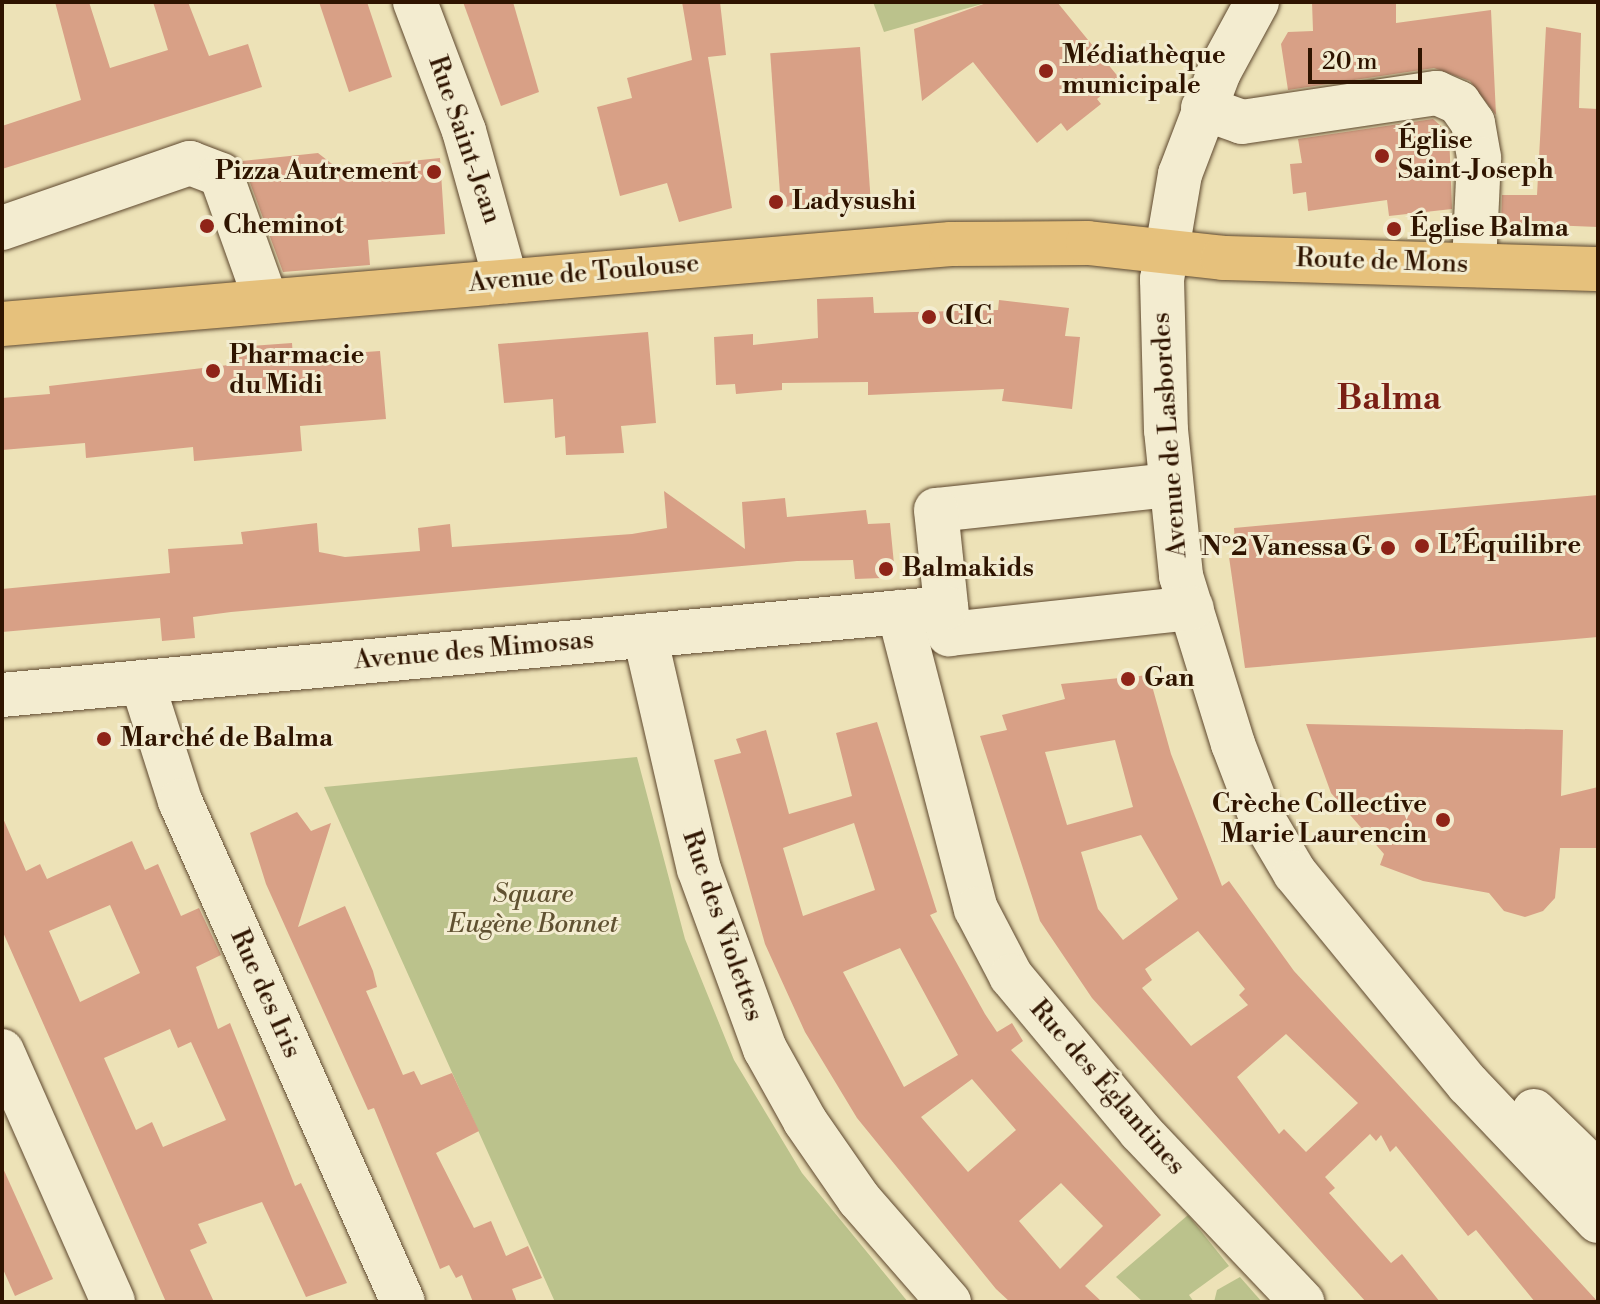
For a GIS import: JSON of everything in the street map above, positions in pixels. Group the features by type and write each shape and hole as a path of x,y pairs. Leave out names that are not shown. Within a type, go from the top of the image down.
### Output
{"main road":[{"name":"Avenue de Toulouse","path":"2,324 951,244 1166,249"},
{"name":"Route de Mons","path":"1166,249 1223,258 1598,269"}],"street":[{"name":"Rue Saint-Jean","path":"415,2 464,131 506,281"},
{"name":"Avenue de Lasbordes","path":"1257,2 1203,108 1174,193 1166,249 1160,308 1170,485 1181,576 1259,812 1295,873 1429,1030 1468,1084 1598,1221"},
{"path":"1203,108 1242,122 1437,93 1459,103 1473,123 1479,158 1474,265"},
{"path":"2,228 190,163 221,175 266,301"},
{"path":"1170,485 936,510 949,634 1192,608"},
{"name":"Avenue des Mimosas","path":"2,695 946,608"},
{"name":"Rue des Églantines","path":"899,612 976,909 1011,976 1140,1131 1302,1302"},
{"name":"Rue des Violettes","path":"645,636 699,869 765,1049 859,1199 949,1302"},
{"name":"Rue des Iris","path":"142,682 180,801 403,1302"},
{"name":"Avenue de Lasbordes","path":"1429,1030 1489,1068 1598,1173"},
{"path":"2,1051 113,1302"}],"green space":[{"path":"873,2 989,2 884,32"},
{"name":"Square Eugène Bonnet","path":"637,757 685,939 734,1060 802,1173 908,1302 555,1302 324,787"},
{"path":"1188,1215 1229,1266 1189,1295 1194,1302 1143,1302 1116,1277"},
{"path":"1240,1277 1262,1302 1214,1302 1217,1290"}],"building":[{"path":"55,2 89,2 110,68 168,50 153,2 188,2 209,56 248,44 262,87 2,169 2,126 81,100"},
{"path":"319,2 367,2 392,77 349,92"},
{"path":"463,2 513,2 539,92 501,106"},
{"path":"682,2 720,2 726,55 708,57 732,208 679,222 667,183 620,196 597,107 632,98 627,78 692,60"},
{"name":"Médiathèque municipale","path":"989,2 1057,2 1120,79 1097,99 1101,104 1067,131 1061,123 1037,143 973,62 922,101 914,29"},
{"path":"1312,2 1396,2 1396,23 1491,10 1496,115 1470,81 1434,68 1288,90 1281,44 1288,32 1313,31"},
{"path":"1546,27 1581,33 1579,108 1598,109 1598,227 1501,223 1502,195 1537,195"},
{"path":"860,47 871,201 781,207 770,53"},
{"name":"Église Saint-Joseph","path":"1433,119 1449,133 1452,209 1389,216 1387,200 1308,211 1306,192 1293,194 1290,164 1302,163 1298,139"},
{"path":"318,153 350,178 394,174 392,163 440,158 445,234 368,240 370,265 283,272 242,161"},
{"path":"873,297 874,313 998,310 999,300 1069,308 1065,336 1080,337 1072,409 1002,401 1004,389 868,395 868,382 782,383 782,390 736,394 735,384 716,385 714,337 753,334 753,345 818,338 817,299"},
{"path":"648,332 656,423 621,426 624,453 566,455 565,436 555,438 553,399 504,403 498,344"},
{"path":"292,343 293,357 380,351 386,419 300,426 302,451 194,461 193,447 86,458 85,443 2,450 2,398 50,394 49,386 237,364 235,347"},
{"path":"664,491 745,549 742,502 785,498 787,517 866,510 868,524 890,523 894,564 882,578 855,579 853,560 797,561 231,612 193,617 195,638 162,641 160,618 2,632 2,589 170,573 168,549 243,544 241,532 317,523 319,552 345,557 420,551 418,528 450,524 452,547 632,534 667,528"},
{"path":"1598,495 1598,637 1245,668 1229,557 1236,557 1234,528"},
{"path":"1149,675 1171,754 1222,886 1229,881 1294,971 1598,1302 1535,1302 1476,1230 1468,1236 1396,1146 1390,1152 1381,1135 1376,1141 1370,1134 1325,1177 1335,1188 1329,1193 1391,1263 1402,1254 1440,1302 1366,1302 1092,998 1040,921 980,736 1007,730 1002,715 1065,699 1061,684","holes":["1115,740 1133,807 1067,825 1045,752","1141,835 1178,899 1123,940 1098,909 1081,852","1198,931 1245,989 1239,995 1248,1005 1191,1046 1142,988 1152,980 1145,969","1286,1034 1358,1103 1306,1152 1284,1129 1279,1134 1237,1077"]},
{"path":"877,722 937,912 930,915 985,1014 997,1032 1012,1023 1023,1041 1011,1050 1161,1215 1085,1286 1102,1302 1010,1302 996,1289 857,1118 805,1032 765,944 714,760 741,753 736,739 766,730 789,814 852,796 836,733","holes":["854,823 875,890 803,916 783,848","900,948 958,1055 904,1087 843,972","972,1079 1016,1130 968,1172 921,1117","1061,1183 1103,1226 1060,1269 1019,1221"]},
{"path":"1306,724 1563,730 1561,796 1598,787 1598,848 1560,848 1555,898 1543,911 1525,917 1504,911 1489,893 1423,881 1380,865 1384,854 1331,793"},
{"path":"297,812 311,831 331,823 298,927 345,906 377,987 366,991 403,1075 414,1071 421,1085 452,1073 479,1131 436,1153 474,1228 491,1221 506,1256 528,1246 542,1278 512,1289 517,1302 473,1302 462,1275 456,1278 449,1265 440,1269 374,1108 368,1110 266,884 250,833"},
{"path":"2,816 26,871 40,864 47,879 132,841 145,870 158,864 181,916 199,908 221,955 196,967 218,1029 230,1023 295,1186 301,1183 347,1283 306,1297 262,1202 198,1224 207,1243 190,1250 214,1302 166,1302 2,930","holes":["110,905 140,973 80,1002 49,931","170,1029 178,1048 191,1042 226,1120 163,1147 152,1122 136,1130 104,1058"]},
{"path":"2,1166 53,1279 15,1296 2,1267"}],"place":[{"name":"Médiathèque municipale","path":"1046,71"},
{"name":"Église Saint-Joseph","path":"1382,156"},
{"name":"Pizza Autrement","path":"434,172"},
{"name":"Ladysushi","path":"776,202"},
{"name":"Cheminot","path":"207,226"},
{"name":"Église Balma","path":"1394,229"},
{"name":"CIC","path":"929,317"},
{"name":"Pharmacie du Midi","path":"213,371"},
{"name":"L’Équilibre","path":"1422,546"},
{"name":"N°2 Vanessa G","path":"1388,548"},
{"name":"Balmakids","path":"886,569"},
{"name":"Gan","path":"1128,679"},
{"name":"Marché de Balma","path":"104,739"},
{"name":"Crèche Collective Marie Laurencin","path":"1443,820"}],"district":[{"name":"Balma","path":"1389,400"}]}
